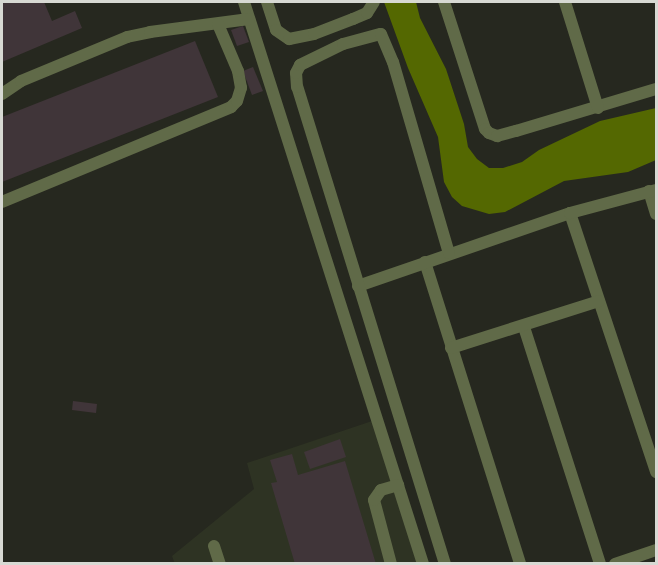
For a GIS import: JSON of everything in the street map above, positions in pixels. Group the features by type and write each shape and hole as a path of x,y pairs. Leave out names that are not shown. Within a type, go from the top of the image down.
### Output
{"street":[{"path":"244,2 423,564"},
{"path":"267,2 276,30 289,39 314,34 367,13 374,2"},
{"path":"444,2 485,129 489,133 497,136 657,89"},
{"path":"565,2 598,108"},
{"path":"2,94 21,81 127,37 249,19"},
{"path":"2,201 231,107 237,100 241,88 238,71 218,24"},
{"path":"445,564 297,87 296,73 300,65 343,44 381,34 387,43 449,253"},
{"path":"358,286 570,213 653,190 657,214"},
{"path":"570,213 657,472"},
{"path":"425,262 520,564"},
{"path":"451,348 524,327 599,301"},
{"path":"524,327 600,564"},
{"path":"391,564 374,500 381,490 398,485"},
{"path":"214,546 220,564"},
{"path":"615,564 657,550"}],"shaded area":[{"path":"384,2 416,2 420,18 446,69 464,124 468,147 477,159 489,168 503,168 522,162 539,150 600,121 656,108 656,160 628,172 564,181 505,212 489,214 462,206 452,197 444,182 438,137 408,68"},
{"path":"378,419 423,563 175,564 172,556 254,489 247,463"}],"building":[{"path":"2,2 44,2 52,21 75,11 82,28 2,62"},
{"path":"243,26 249,42 237,46 231,30"},
{"path":"195,41 218,97 2,182 2,117"},
{"path":"253,67 263,91 252,95 243,71"},
{"path":"73,401 97,404 96,413 72,410"},
{"path":"340,439 346,457 310,469 304,452"},
{"path":"292,454 298,475 345,461 376,564 295,564 271,483 277,482 270,460"}]}
